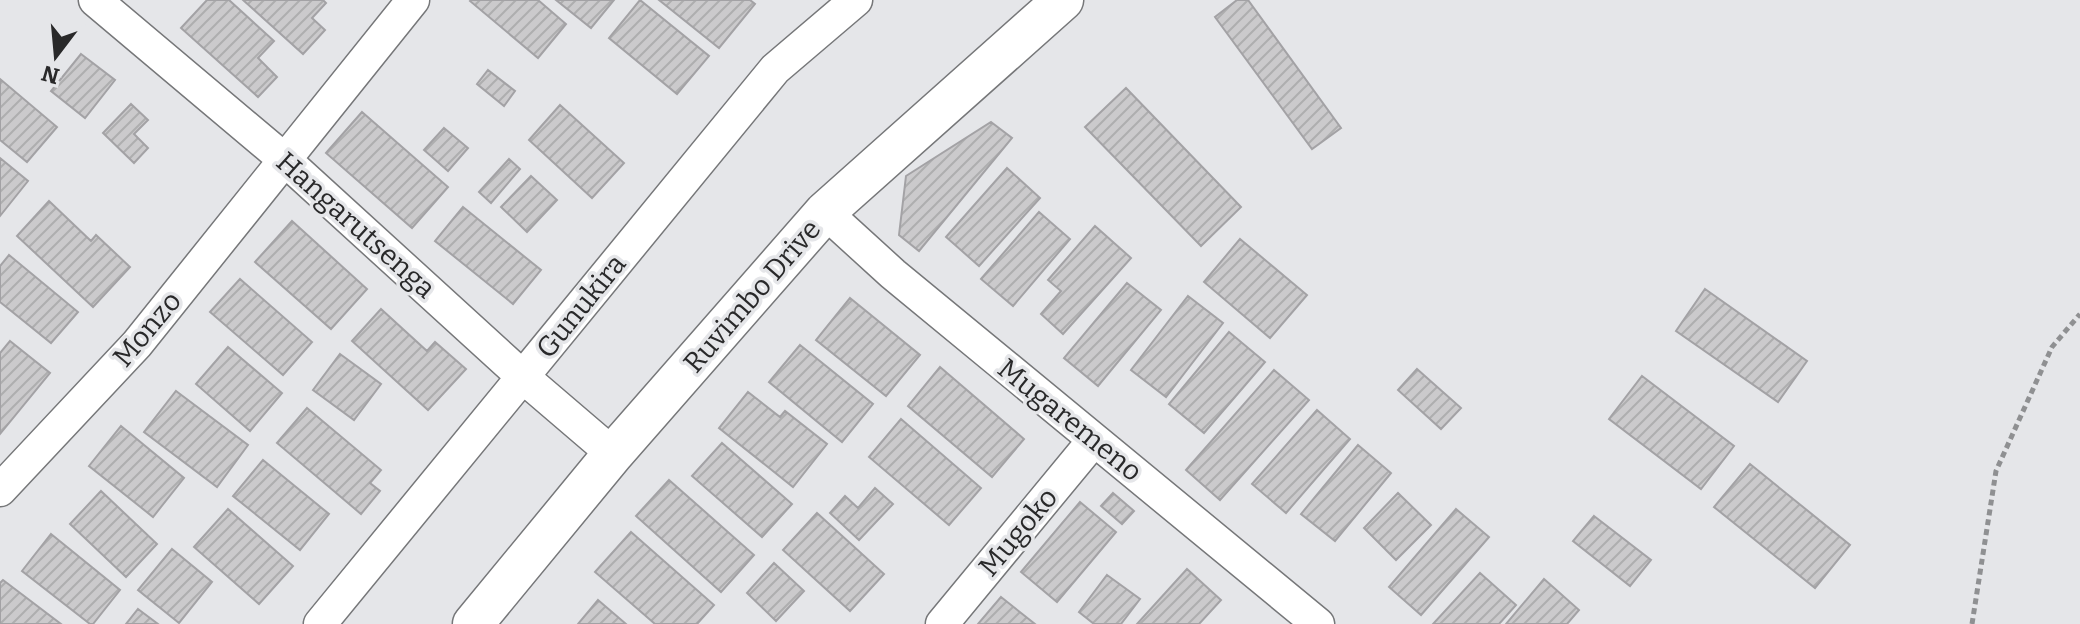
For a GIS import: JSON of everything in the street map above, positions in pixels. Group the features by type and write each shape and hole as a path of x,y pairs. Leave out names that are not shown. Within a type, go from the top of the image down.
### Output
{"street":[{"name":"Hangarutsenga","path":"95,0 285,160 523,377 613,454"},
{"name":"Monzo","path":"0,490 137,344 413,0"},
{"name":"Gunukira","path":"320,624 775,69 856,0"},
{"name":"Ruvimbo Drive","path":"473,624 613,454 825,212 1063,0"},
{"name":"Mugaremeno","path":"825,212 893,274 1318,624"},
{"name":"Mugoko","path":"942,624 1094,440"}],"path":[{"path":"1972,624 1996,471 2052,347 2080,314"}],"building":[{"path":"207,0 229,0 274,41 258,58 277,77 258,97 181,28"},
{"path":"243,0 323,0 326,3 312,18 325,30 303,54"},
{"path":"471,0 538,0 566,24 538,58"},
{"path":"556,0 614,0 591,28"},
{"path":"640,0 709,56 677,94 609,38"},
{"path":"659,0 750,0 755,4 719,48"},
{"path":"1237,0 1248,0 1341,128 1312,149 1215,17"},
{"path":"81,54 115,80 85,118 51,91"},
{"path":"488,70 515,91 504,106 477,84"},
{"path":"0,79 57,127 27,162 0,140"},
{"path":"1126,88 1241,207 1201,246 1085,127"},
{"path":"131,104 148,120 134,134 148,148 134,163 103,133"},
{"path":"560,105 624,163 592,198 529,140"},
{"path":"362,112 448,187 412,228 326,153"},
{"path":"991,122 1012,138 919,251 899,235 906,176"},
{"path":"444,128 468,148 448,171 424,150"},
{"path":"0,158 28,181 0,216"},
{"path":"509,159 520,169 491,203 479,192"},
{"path":"1007,168 1040,198 979,266 946,237"},
{"path":"531,176 557,200 527,232 501,207"},
{"path":"49,201 91,241 96,235 130,267 93,307 17,236"},
{"path":"463,207 541,270 513,304 435,241"},
{"path":"1039,212 1070,239 1013,306 981,279"},
{"path":"292,221 367,289 331,329 255,262"},
{"path":"1095,226 1131,258 1063,334 1041,314 1061,291 1048,280"},
{"path":"1240,239 1307,295 1270,338 1204,282"},
{"path":"9,255 78,312 51,343 0,302 0,266"},
{"path":"240,279 312,342 283,375 210,312"},
{"path":"1127,283 1161,310 1098,386 1064,358"},
{"path":"1705,289 1807,361 1778,402 1676,331"},
{"path":"1188,296 1223,323 1166,397 1131,370"},
{"path":"850,298 920,355 886,396 816,340"},
{"path":"381,309 427,351 435,342 466,369 428,410 352,341"},
{"path":"1229,332 1265,362 1204,433 1169,404"},
{"path":"10,341 50,373 0,434 0,353"},
{"path":"800,345 873,404 842,442 769,382"},
{"path":"228,347 282,393 250,431 196,384"},
{"path":"340,354 381,384 354,420 313,390"},
{"path":"940,367 1024,439 992,477 908,406"},
{"path":"1417,369 1461,408 1441,429 1398,390"},
{"path":"1274,370 1309,400 1220,500 1186,470"},
{"path":"1642,376 1734,446 1701,489 1609,419"},
{"path":"176,391 248,445 217,487 144,432"},
{"path":"748,392 780,417 785,411 827,444 793,487 719,428"},
{"path":"307,408 381,470 370,483 380,491 361,514 277,443"},
{"path":"1317,410 1350,439 1286,513 1252,484"},
{"path":"901,419 981,488 949,525 869,457"},
{"path":"121,426 184,478 153,517 89,466"},
{"path":"722,443 792,504 762,537 692,476"},
{"path":"1358,445 1391,473 1335,541 1301,514"},
{"path":"263,460 329,514 300,550 233,496"},
{"path":"1750,464 1850,545 1815,588 1714,507"},
{"path":"669,480 754,555 721,592 636,516"},
{"path":"875,488 893,504 859,540 830,513 845,496 858,508"},
{"path":"101,491 157,544 126,577 70,524"},
{"path":"1113,493 1134,511 1122,524 1101,506"},
{"path":"1398,493 1431,525 1396,560 1364,528"},
{"path":"1080,502 1116,532 1057,602 1021,572"},
{"path":"228,509 293,566 259,604 194,547"},
{"path":"1456,509 1489,537 1421,615 1389,587"},
{"path":"817,513 884,574 850,611 783,550"},
{"path":"1594,516 1651,560 1630,586 1573,541"},
{"path":"631,532 714,605 697,624 655,624 595,572"},
{"path":"51,534 120,590 93,624 22,571"},
{"path":"172,549 212,582 179,623 138,590"},
{"path":"774,563 804,591 776,621 747,593"},
{"path":"1187,569 1221,600 1199,624 1137,624"},
{"path":"1480,573 1516,605 1499,624 1433,624"},
{"path":"1107,575 1140,599 1121,624 1094,624 1079,612"},
{"path":"1544,579 1579,610 1567,624 1506,624"},
{"path":"3,580 61,624 0,624 0,583"},
{"path":"1001,597 1035,624 978,624"},
{"path":"598,600 626,624 578,624"},
{"path":"138,609 158,624 126,624"}]}
